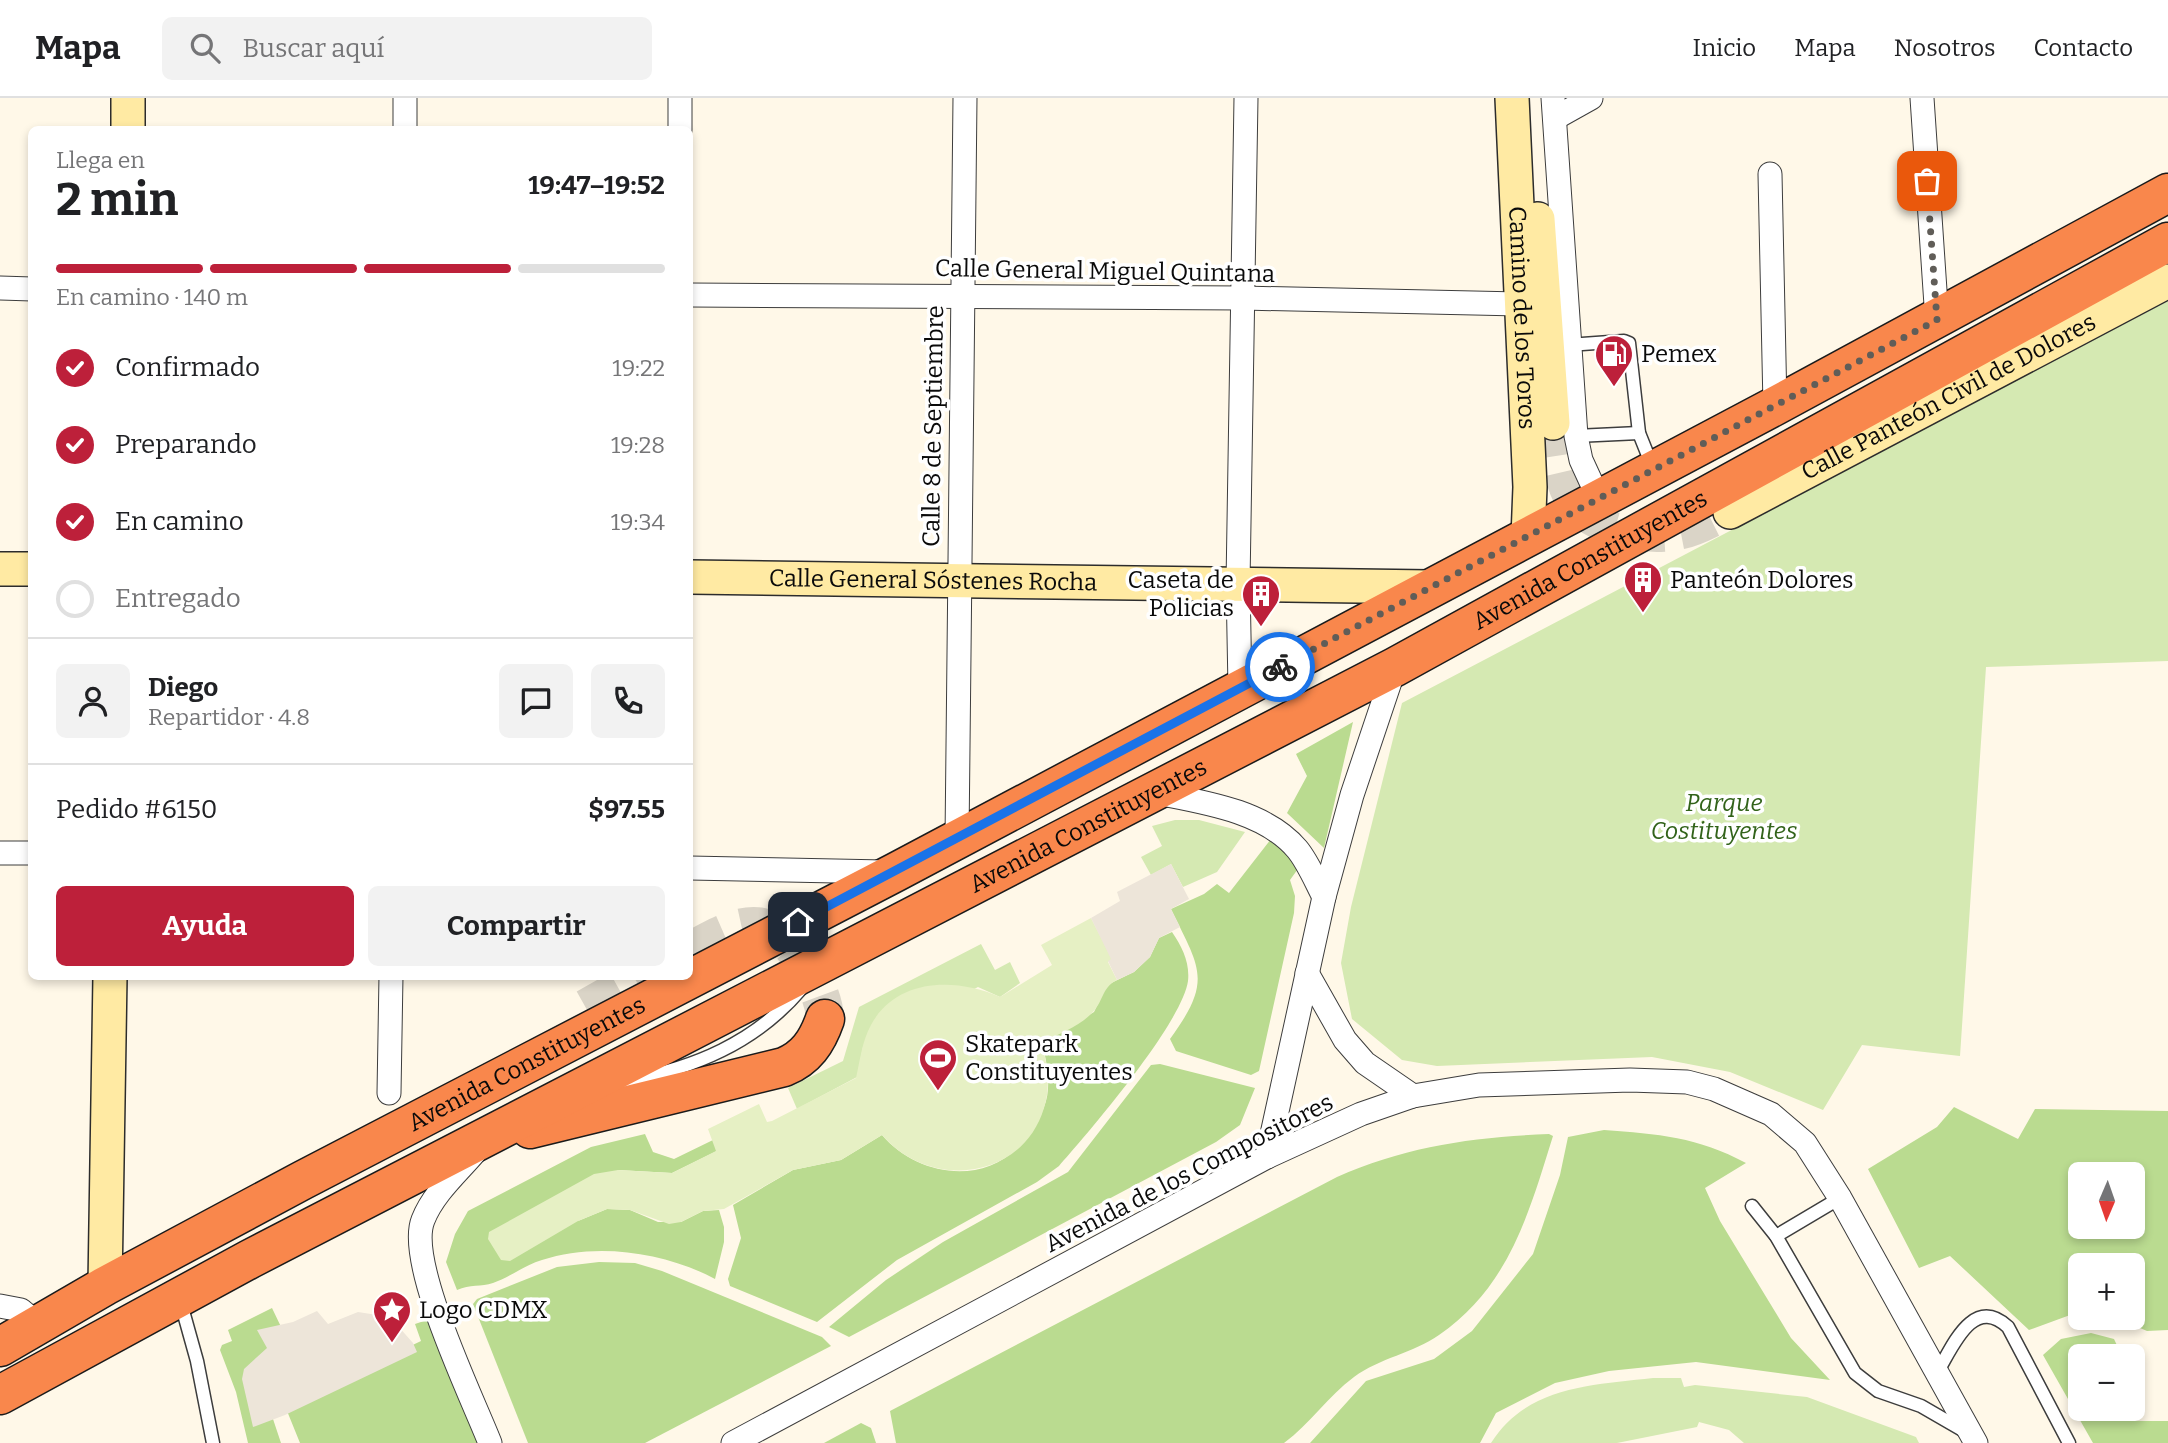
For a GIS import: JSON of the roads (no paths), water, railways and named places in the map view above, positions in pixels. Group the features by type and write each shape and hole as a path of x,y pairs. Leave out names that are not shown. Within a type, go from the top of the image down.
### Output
{"highway":[{"name":"Avenida Constituyentes","path":"693,972 896,872 1528,537 1598,497 1937,320 2168,193"},
{"name":"Avenida Constituyentes","path":"0,1395 826,959 1157,793 1395,667 2168,242"},
{"name":"Avenida Constituyentes","path":"0,1348 106,1286 677,980"},
{"path":"303,1180 340,1143 368,1123 586,1008"},
{"path":"486,1138 561,1123 784,1067 798,1062 809,1050 825,1019"}],"street":[{"path":"128,98 128,126"},
{"path":"405,98 405,126"},
{"path":"680,98 680,126"},
{"name":"Calle 8 de Septiembre","path":"957,839 965,98"},
{"path":"1240,688 1238,583 1246,98"},
{"name":"Camino de los Toros","path":"1512,98 1519,304 1530,488 1528,537"},
{"name":"Camino de los Toros","path":"1529,98 1565,430"},
{"path":"1591,98 1555,107 1568,345 1565,430 1598,497"},
{"path":"1922,98 1937,320"},
{"path":"1770,174 1775,406"},
{"name":"Calle Panteón Civil de Dolores","path":"1730,512 2168,281"},
{"path":"0,288 28,289"},
{"name":"Calle General Miguel Quintana","path":"693,295 1243,298 1519,304"},
{"path":"0,569 28,569"},
{"name":"Calle General Sóstenes Rocha","path":"693,577 1430,587"},
{"path":"1267,1157 1324,897 1352,795 1395,667"},
{"path":"1157,793 1202,802 1269,826 1297,849 1324,897"},
{"path":"0,853 28,853"},
{"path":"693,868 896,872"},
{"path":"1307,973 1345,1040 1365,1062 1413,1097"},
{"path":"106,1286 110,980"},
{"path":"389,1093 391,980"},
{"name":"Avenida de los Compositores","path":"733,1443 1267,1157 1360,1114 1413,1097 1479,1085 1605,1080 1687,1082 1714,1088 1752,1104 1805,1143 1840,1198 1974,1439"},
{"path":"486,1138 438,1195 423,1220 419,1253 433,1297 490,1443"},
{"path":"0,1306 22,1310 39,1325"}],"lane":[{"path":"1568,345 1625,341 1629,343 1639,433 1653,468"},
{"path":"1565,430 1639,433"},
{"path":"1776,1236 1840,1198"},
{"path":"1752,1206 1776,1236 1855,1373 1878,1391 1921,1406 1974,1439"},
{"path":"179,1299 197,1361 213,1443"},
{"path":"1938,1371 1966,1324 1984,1316 2000,1320 2008,1327 2069,1443"}],"tunnel":[{"path":"1553,423 1559,464 1567,492 1581,511 1592,519 1621,531 1667,535 1693,529 1730,512"},
{"path":"693,949 738,928 766,928 779,934 804,964 821,997 825,1019"},
{"path":"586,1008 636,980"}],"place":[{"name":"Pemex","path":"1614,388"},
{"name":"Panteón Dolores","path":"1643,614"},
{"name":"Caseta de Policias","path":"1261,628"},
{"name":"Skatepark Constituyentes","path":"938,1092"},
{"name":"Logo CDMX","path":"392,1344"}],"park label":[{"name":"Parque Costituyentes","path":"1724,817"}]}
